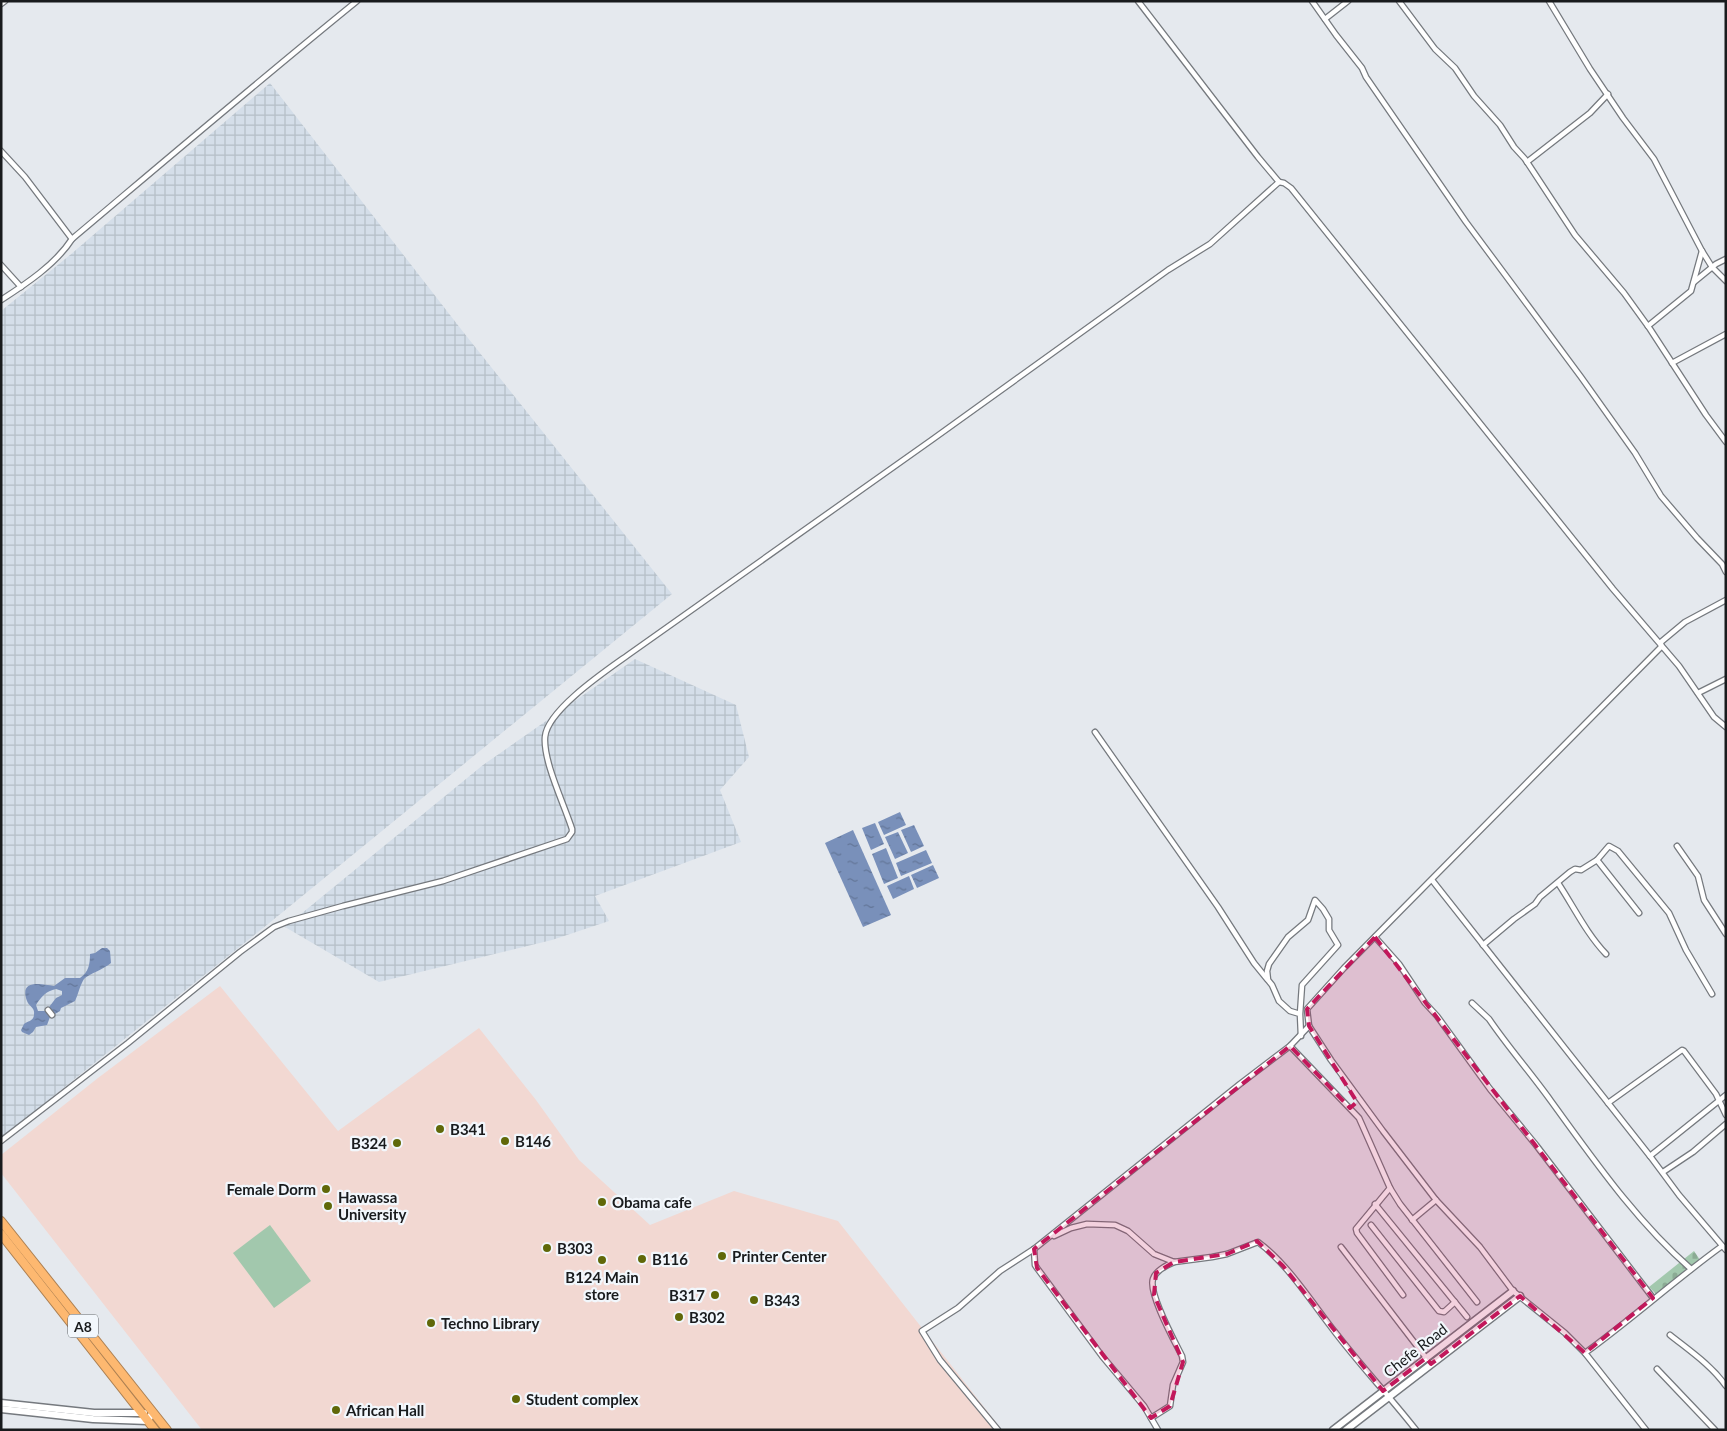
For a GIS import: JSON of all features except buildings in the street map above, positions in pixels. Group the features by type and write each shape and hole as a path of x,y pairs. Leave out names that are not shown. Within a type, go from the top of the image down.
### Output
{"highway":[{"name":"A8","path":"1,1222 166,1430"},
{"name":"A8","path":"1,1234 155,1430"}],"street":[{"path":"1,4 5,1"},
{"path":"1,300 21,287 57,258 72,238 219,116 264,76 357,1"},
{"path":"1138,1 1258,157 1279,182 1291,188 1486,432 1661,647 1666,650 1679,666 1714,717 1726,727"},
{"path":"1312,1 1362,68 1366,77 1466,222 1624,438 1661,496 1722,564 1726,572"},
{"path":"1325,19 1348,1"},
{"path":"1399,1 1435,49 1455,68 1474,96 1500,125 1575,235 1648,326 1726,442"},
{"path":"1548,1 1608,94 1654,159 1702,251 1712,267 1726,281"},
{"path":"1527,162 1590,113 1608,94"},
{"path":"1,151 25,178 72,238"},
{"path":"1,1141 274,927 343,906 443,881 567,839 572,832 572,828 548,760 544,739 549,722 565,705 596,678 650,639 1160,276 1210,244 1279,182"},
{"path":"1648,326 1691,291 1702,251"},
{"path":"1693,282 1726,259"},
{"path":"1,265 21,287"},
{"path":"1672,363 1726,334"},
{"path":"1646,1430 1585,1353 1565,1333 1513,1291 1480,1247 1436,1200 1382,1131 1331,1060 1309,1026 1307,1009 1375,937 1661,647 1661,642 1685,622 1726,600"},
{"path":"1698,692 1726,679"},
{"path":"1096,732 1218,907 1254,963 1268,980 1280,1001 1290,1011 1300,1014"},
{"path":"1483,945 1514,918 1535,904 1575,869 1581,870 1597,860 1609,846 1618,851 1669,913 1686,950 1712,994"},
{"path":"1677,846 1698,876 1704,900 1726,934"},
{"path":"1597,860 1639,913"},
{"path":"1432,880 1663,1172 1679,1195 1724,1248 1691,1269 1585,1353"},
{"path":"1558,883 1583,925 1606,954"},
{"path":"1268,980 1267,971 1269,964 1288,937 1308,920 1315,900 1329,919 1329,930 1338,945 1302,984 1301,1036"},
{"path":"1375,937 1399,964 1425,1003 1438,1016 1490,1089 1536,1145 1653,1298"},
{"path":"1472,1003 1488,1019 1606,1176 1668,1248 1691,1269"},
{"path":"48,1010 52,1016"},
{"path":"998,1430 940,1360 922,1331 958,1308 1000,1271 1046,1240 1290,1046 1309,1026"},
{"path":"1290,1046 1359,1118 1390,1188 1412,1220 1477,1302"},
{"path":"1608,1103 1682,1050 1694,1063 1716,1094 1726,1114"},
{"path":"1650,1156 1726,1095"},
{"path":"1663,1172 1693,1152 1726,1124"},
{"path":"1390,1188 1356,1228 1356,1233 1403,1295"},
{"path":"1412,1220 1436,1200"},
{"path":"1376,1204 1467,1317"},
{"path":"1046,1240 1071,1228 1087,1224 1115,1225 1128,1231 1154,1254 1174,1262"},
{"path":"1371,1226 1439,1311 1444,1312 1455,1302"},
{"path":"1152,1418 1170,1406 1173,1385 1183,1362 1152,1287 1156,1273 1174,1262 1227,1254 1258,1242 1283,1266 1416,1430"},
{"path":"1341,1247 1431,1364"},
{"path":"1034,1248 1035,1265 1037,1268 1102,1356 1144,1406 1158,1430"},
{"name":"Chefe Road","path":"1333,1430 1513,1291"},
{"name":"Chefe Road","path":"1346,1430 1520,1296"},
{"path":"1670,1335 1718,1374 1726,1386"},
{"path":"1657,1369 1715,1430"},
{"path":"1,1403 94,1416 152,1413"},
{"path":"1,1409 148,1421 152,1413"}],"highlighted area":[{"path":"1375,937 1653,1298 1585,1353 1520,1296 1431,1364 1426,1358 1383,1391 1283,1266 1257,1241 1227,1254 1174,1262 1156,1273 1154,1295 1183,1362 1170,1406 1151,1418 1037,1268 1034,1249 1290,1046 1350,1108 1357,1102 1309,1026 1307,1009"}],"shaded area":[{"path":"270,83 464,333 672,594 273,920 1,1138 1,311 70,255"},
{"path":"635,659 736,705 749,757 720,790 741,842 595,896 609,921 552,940 379,982 285,927 483,765"},
{"name":"Hawassa University","path":"220,986 338,1131 479,1028 536,1100 579,1160 650,1225 734,1191 838,1221 1002,1430 202,1430 1,1173 1,1155 98,1078"}],"green space":[{"path":"270,1225 311,1281 274,1308 233,1253"},
{"path":"1694,1251 1700,1260 1656,1294 1649,1287"}],"water":[{"path":"900,812 906,825 884,835 878,822"},
{"path":"875,823 884,844 871,850 862,828"},
{"path":"914,825 924,846 911,852 901,830"},
{"path":"853,830 891,915 863,927 825,843"},
{"path":"898,832 908,853 895,859 885,837"},
{"path":"886,848 898,878 884,884 872,854"},
{"path":"926,850 932,863 901,876 896,863"},
{"path":"933,865 939,878 917,888 911,875"},
{"path":"909,876 914,889 893,899 887,886"},
{"path":"102,948 107,948 110,951 111,963 84,979 75,1001 61,1008 60,1011 50,1017 47,1025 36,1027 29,1035 22,1032 24,1024 34,1016 34,1010 28,1003 25,994 28,986 37,984 54,986 65,978 80,978 87,970 90,954","holes":["56,989 62,991 62,995 56,998 46,1011 38,1011 36,1005 44,995"]}],"place":[{"name":"B341","path":"440,1129"},
{"name":"B146","path":"505,1141"},
{"name":"B324","path":"397,1143"},
{"name":"Female Dorm","path":"326,1189"},
{"name":"Obama cafe","path":"602,1202"},
{"name":"Hawassa University","path":"328,1206"},
{"name":"B303","path":"547,1248"},
{"name":"Printer Center","path":"722,1256"},
{"name":"B116","path":"642,1259"},
{"name":"B124 Main store","path":"602,1260"},
{"name":"B317","path":"715,1295"},
{"name":"B343","path":"754,1300"},
{"name":"B302","path":"679,1317"},
{"name":"Techno Library","path":"431,1323"},
{"name":"Student complex","path":"516,1399"},
{"name":"African Hall","path":"336,1410"}]}
